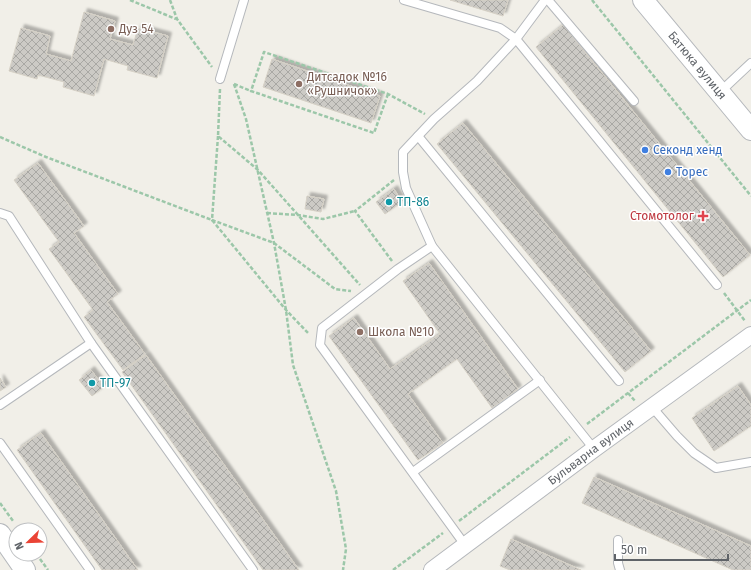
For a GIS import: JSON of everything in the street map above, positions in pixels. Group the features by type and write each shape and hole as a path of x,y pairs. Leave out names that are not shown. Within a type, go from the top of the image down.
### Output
{"street":[{"name":"Батюка вулиця","path":"643,0 751,130"},
{"name":"Бульварна вулиця","path":"432,570 648,410 749,329"},
{"path":"4,533 26,570"}],"lane":[{"path":"220,79 244,0"},
{"path":"404,0 500,28 516,39 717,285"},
{"path":"594,449 432,246 406,188 403,172 403,152 434,119 477,81 516,39 547,0 634,101"},
{"path":"720,92 751,63"},
{"path":"418,136 619,381"},
{"path":"0,213 9,216 91,343 253,570"},
{"path":"432,246 398,269 368,294 322,328 320,345 465,545"},
{"path":"0,404 91,343"},
{"path":"413,472 540,380"},
{"path":"648,410 678,436 694,453 716,468 751,462"},
{"path":"0,443 90,570"},
{"path":"618,540 618,563 620,570"}],"path":[{"path":"130,0 137,1 176,19"},
{"path":"170,0 176,19 220,79 218,136 212,220 286,310 320,345"},
{"path":"592,0 751,196"},
{"path":"251,91 264,52 388,94 434,119"},
{"path":"343,570 346,549 336,491 294,365 274,243 246,119 234,84 374,133 388,94"},
{"path":"218,136 258,170 368,294"},
{"path":"0,138 46,157 274,243 335,289 368,294"},
{"path":"267,213 298,215 323,219 355,210 403,172"},
{"path":"355,210 398,269"},
{"path":"717,285 749,329"},
{"path":"619,381 648,410"},
{"path":"0,503 4,533"}],"building":[{"path":"450,0 508,0 503,16"},
{"path":"84,12 115,21 110,39 133,45 138,28 168,36 157,78 127,70 128,66 104,59 94,96 63,87 64,82 38,75 37,79 9,71 21,28 50,36 46,54 71,61"},
{"path":"563,25 750,255 723,277 536,47"},
{"path":"272,59 380,96 371,123 263,87"},
{"path":"463,123 651,351 625,372 437,144"},
{"path":"38,163 84,226 74,233 118,294 107,302 145,354 123,370 84,317 93,310 49,249 59,242 14,180"},
{"name":"ТП-86","path":"394,189 402,202 385,214 376,202"},
{"path":"307,196 324,199 321,212 305,209"},
{"path":"429,263 518,389 492,408 457,359 408,394 443,443 418,460 329,336 354,318 390,369 440,334 403,281"},
{"path":"146,355 299,570 263,570 122,372"},
{"name":"ТП-97","path":"91,370 104,387 92,396 79,380"},
{"path":"0,378 6,387 0,391"},
{"path":"738,386 751,405 751,426 714,451 692,418"},
{"path":"41,433 138,570 102,570 17,450"},
{"path":"594,477 751,546 751,570 733,570 582,503"},
{"path":"511,539 581,570 510,570 500,566"}],"place":[{"name":"Дуз 54","path":"111,29"},
{"name":"Дитсадок №16 «Рушничок»","path":"299,84"},
{"name":"Секонд хенд","path":"645,150"},
{"name":"Торес","path":"668,172"},
{"name":"ТП-86","path":"389,202"},
{"name":"Стомотолог","path":"703,216"},
{"name":"Школа №10","path":"360,332"},
{"name":"ТП-97","path":"92,383"}]}
